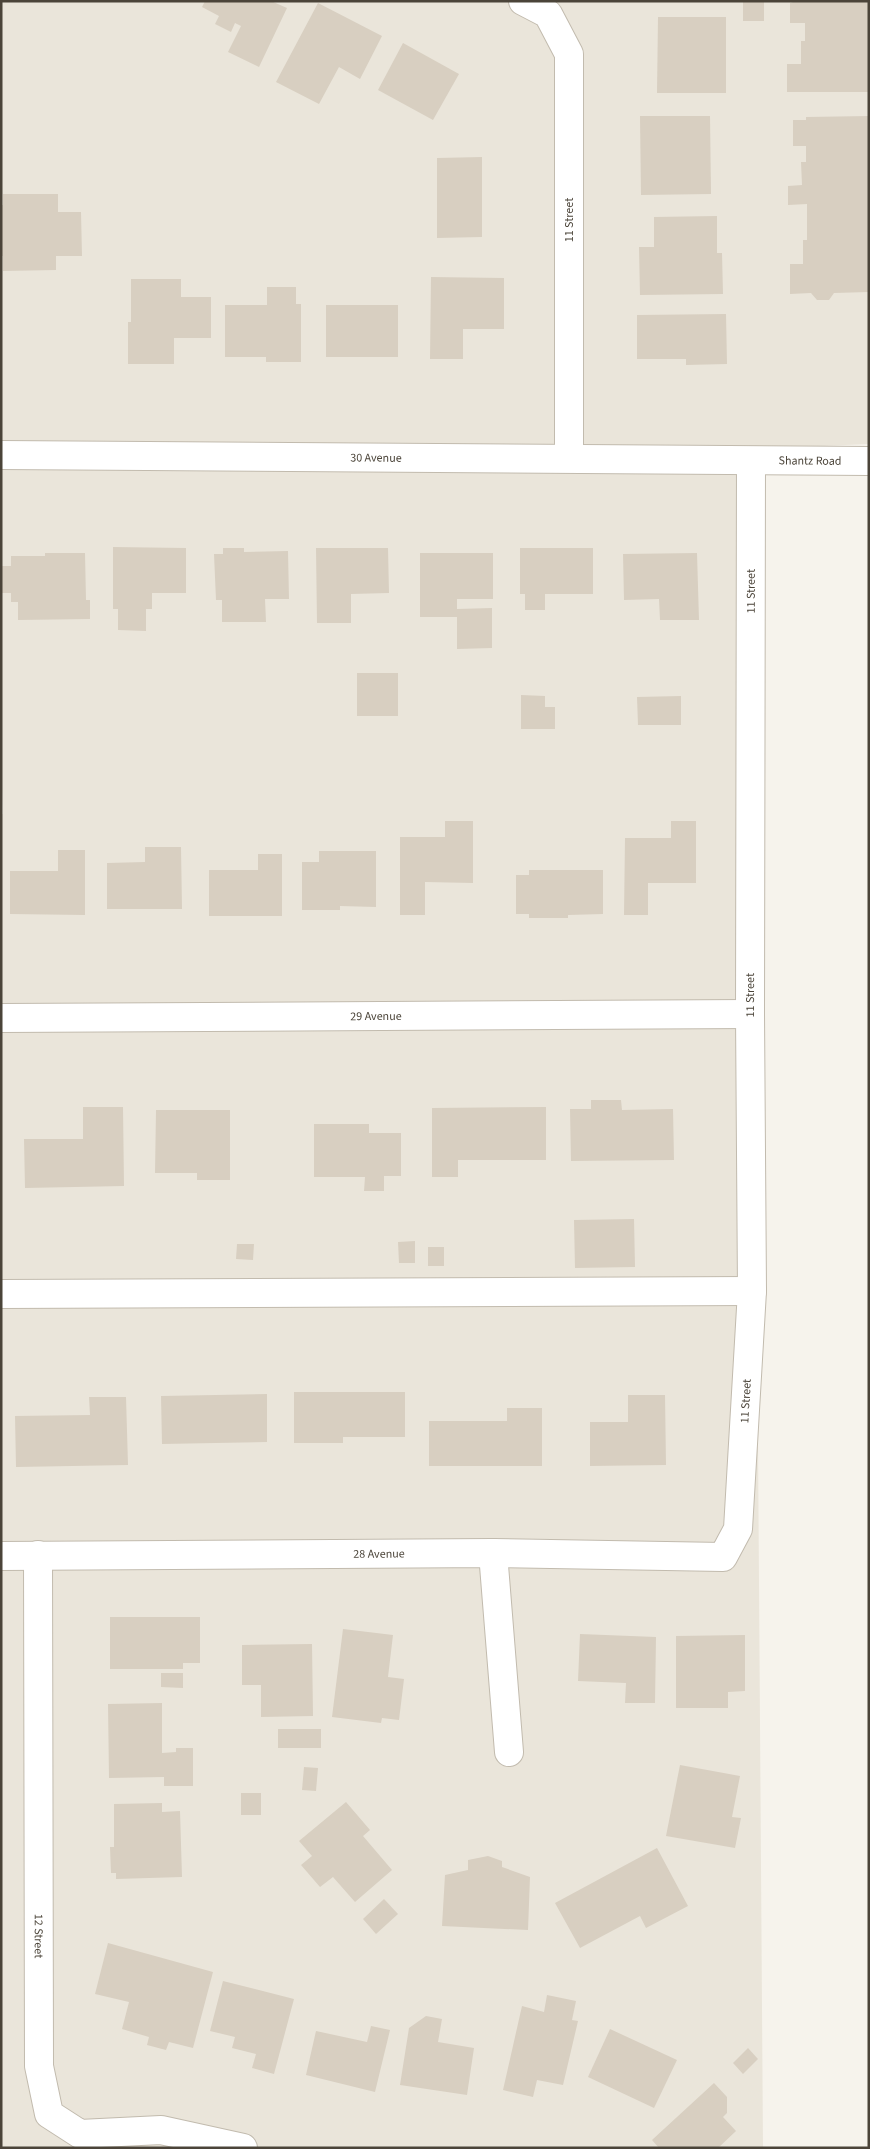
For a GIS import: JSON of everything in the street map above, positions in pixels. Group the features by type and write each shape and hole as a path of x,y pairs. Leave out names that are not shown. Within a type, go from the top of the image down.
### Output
{"street":[{"name":"11 Street","path":"523,1 548,14 568,54 569,458"},
{"name":"30 Avenue","path":"1,455 569,458 751,462"},
{"name":"Shantz Road","path":"751,462 869,461"},
{"name":"11 Street","path":"738,1529 752,1291 750,1014 751,462"},
{"name":"29 Avenue","path":"1,1018 750,1014"},
{"path":"1,1294 752,1291"},
{"name":"28 Avenue","path":"1,1556 493,1553 723,1557 738,1529"},
{"path":"493,1553 509,1752"},
{"name":"12 Street","path":"38,1556 40,2066 49,2114 80,2134 161,2130 243,2148"}],"shaded area":[{"path":"1,1 869,1 869,444 751,449 763,2148 1,2148 1,814 3,814 1,761"}],"building":[{"path":"205,1 271,1 287,8 259,67 228,52 241,26 235,23 231,32 215,24 219,16 202,7"},
{"path":"743,1 764,1 764,21 743,21"},
{"path":"796,1 869,1 869,92 787,92 787,64 801,64 801,41 805,41 805,23 790,23 790,3"},
{"path":"318,3 382,36 360,79 339,67 319,104 276,82"},
{"path":"658,17 726,17 726,93 657,93"},
{"path":"403,43 459,74 433,120 378,90"},
{"path":"640,116 710,116 711,194 641,195"},
{"path":"869,116 869,292 834,293 829,300 817,300 811,293 790,294 790,264 803,264 803,240 807,240 807,204 788,205 788,186 802,185 801,162 806,162 806,146 793,146 793,120 806,120 806,117"},
{"path":"482,157 482,237 437,238 437,158"},
{"path":"3,194 58,194 58,212 81,212 82,256 56,256 56,270 3,271 3,256 1,256 1,205 3,205"},
{"path":"717,216 717,253 722,253 723,294 640,295 639,247 654,247 654,217"},
{"path":"431,277 504,278 504,329 463,329 463,359 430,359"},
{"path":"131,279 181,279 181,297 211,297 211,338 174,338 174,364 128,364 128,322 131,322"},
{"path":"267,287 296,287 296,304 301,304 301,362 266,362 266,357 225,357 225,305 267,305"},
{"path":"326,305 398,305 398,357 326,357"},
{"path":"726,314 727,364 686,365 686,359 637,359 637,315"},
{"path":"113,547 186,548 186,593 152,593 152,609 146,609 146,631 118,630 118,609 113,609"},
{"path":"223,548 244,548 244,552 288,551 289,599 265,599 266,622 222,622 222,600 216,600 214,554 223,554"},
{"path":"316,548 388,548 389,593 351,594 351,623 317,623"},
{"path":"520,548 593,548 593,594 545,594 545,610 525,610 525,594 520,594"},
{"path":"45,553 85,553 86,600 90,600 90,619 18,620 18,602 11,602 11,593 1,593 1,566 11,566 11,556 45,556"},
{"path":"420,553 493,553 493,599 457,599 457,609 492,608 492,648 457,649 457,617 420,617"},
{"path":"697,553 699,620 660,620 659,599 624,600 623,554"},
{"path":"357,673 398,673 398,716 357,716"},
{"path":"521,695 545,696 545,707 555,707 555,729 521,729"},
{"path":"681,696 681,725 638,725 637,697"},
{"path":"445,821 473,821 473,883 425,882 425,915 400,915 400,837 445,837"},
{"path":"671,821 696,821 696,883 648,883 648,915 624,915 625,838 671,838"},
{"path":"145,847 181,847 182,909 107,909 107,863 145,862"},
{"path":"58,850 85,850 85,915 10,914 10,871 58,871"},
{"path":"319,851 376,851 376,907 340,906 340,910 302,910 302,862 319,862"},
{"path":"258,854 282,854 282,916 209,916 209,870 258,870"},
{"path":"529,870 603,870 603,914 568,915 568,918 529,918 529,914 516,914 516,875 529,875"},
{"path":"591,1100 621,1100 622,1110 673,1109 674,1160 571,1161 570,1109 591,1109"},
{"path":"83,1107 123,1107 124,1186 25,1188 24,1139 83,1139"},
{"path":"546,1107 546,1160 458,1160 458,1177 432,1177 432,1108"},
{"path":"156,1110 230,1110 230,1180 197,1180 197,1173 155,1173"},
{"path":"314,1124 369,1124 369,1133 401,1133 401,1176 384,1176 384,1191 364,1191 365,1177 314,1177"},
{"path":"634,1219 635,1267 575,1268 574,1220"},
{"path":"415,1241 415,1263 399,1263 398,1242"},
{"path":"237,1244 254,1244 253,1260 236,1259"},
{"path":"428,1247 444,1247 444,1266 428,1266"},
{"path":"294,1392 405,1392 405,1437 343,1437 343,1443 294,1443"},
{"path":"267,1394 267,1442 162,1444 161,1396"},
{"path":"628,1395 665,1395 666,1465 590,1466 590,1422 628,1422"},
{"path":"89,1397 126,1397 128,1465 16,1467 15,1416 90,1415"},
{"path":"507,1408 542,1408 542,1466 429,1466 429,1421 507,1421"},
{"path":"110,1617 200,1617 200,1663 183,1663 183,1669 110,1669"},
{"path":"343,1629 393,1635 388,1677 404,1679 399,1720 382,1718 381,1723 332,1717"},
{"path":"580,1634 656,1637 655,1703 625,1703 626,1683 578,1681"},
{"path":"745,1635 745,1691 728,1692 728,1708 676,1708 676,1636"},
{"path":"312,1644 313,1716 261,1717 261,1685 242,1685 242,1645"},
{"path":"161,1673 183,1673 183,1688 161,1687"},
{"path":"162,1703 162,1753 176,1752 176,1748 193,1748 193,1786 164,1786 164,1777 109,1778 108,1704"},
{"path":"278,1729 321,1729 321,1748 278,1748"},
{"path":"680,1765 740,1776 732,1817 741,1818 735,1848 666,1836"},
{"path":"304,1767 318,1768 316,1791 302,1790"},
{"path":"241,1793 261,1793 261,1815 241,1815"},
{"path":"346,1802 370,1830 363,1836 392,1870 355,1902 333,1877 320,1887 301,1865 312,1856 299,1841"},
{"path":"162,1803 162,1812 180,1811 182,1877 116,1879 116,1873 111,1873 110,1847 114,1847 114,1804"},
{"path":"657,1848 688,1906 646,1928 640,1916 580,1948 555,1903"},
{"path":"488,1856 502,1861 502,1867 530,1877 528,1930 442,1926 445,1875 468,1870 468,1860"},
{"path":"384,1899 398,1914 376,1934 363,1919"},
{"path":"108,1943 213,1972 193,2048 169,2042 166,2050 147,2045 149,2037 122,2029 129,2002 95,1994"},
{"path":"223,1981 294,1999 274,2074 252,2068 256,2054 232,2048 235,2037 210,2031"},
{"path":"547,1995 576,2001 572,2020 578,2021 563,2085 537,2080 533,2097 503,2090 522,2006 544,2012"},
{"path":"426,2016 442,2019 438,2042 474,2048 467,2095 400,2085 409,2028"},
{"path":"371,2026 390,2030 375,2092 306,2075 316,2031 367,2042"},
{"path":"610,2029 677,2060 654,2108 588,2077"},
{"path":"748,2048 758,2059 743,2074 733,2063"},
{"path":"714,2083 727,2097 727,2113 723,2117 736,2131 718,2148 659,2148 652,2140"}]}
